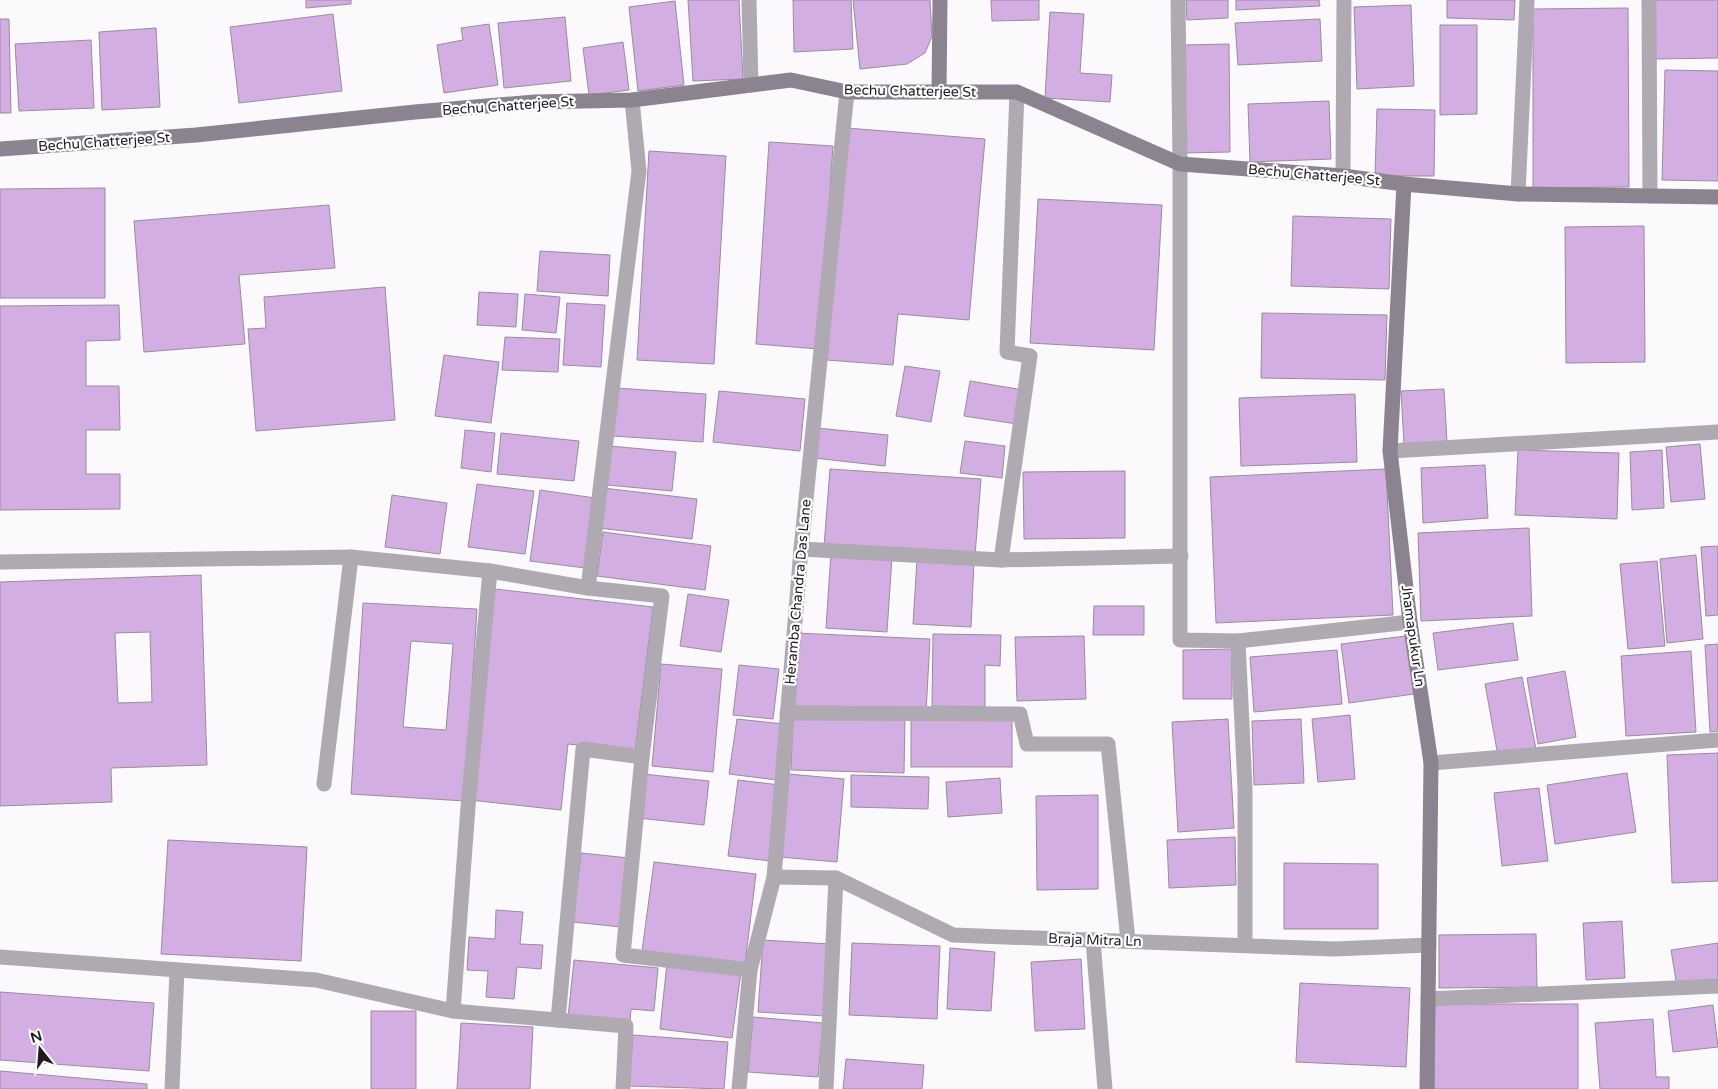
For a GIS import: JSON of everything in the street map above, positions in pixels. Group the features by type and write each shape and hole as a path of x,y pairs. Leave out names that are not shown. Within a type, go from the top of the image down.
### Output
{"street":[{"path":"749,0 751,85"},
{"path":"939,92 940,0"},
{"path":"1178,0 1180,640 1238,641 1410,622"},
{"path":"1343,176 1344,0"},
{"path":"1518,194 1527,0"},
{"path":"1650,0 1650,196"},
{"name":"Bechu Chatterjee St","path":"0,149 196,135 415,112 535,102 632,100 791,80 847,92 1017,92 1180,164 1343,176 1404,184 1518,194 1718,197"},
{"name":"Heramba Chandra Das Lane","path":"739,1089 750,970 774,877 802,549 847,92"},
{"path":"1001,560 1030,356 1007,352 1017,92"},
{"path":"588,588 638,171 632,100"},
{"name":"Jhamapukur Ln","path":"1404,184 1390,452 1410,622 1431,763 1427,1089"},
{"path":"1390,452 1718,432"},
{"path":"802,549 1001,560 1181,556"},
{"path":"324,784 351,557"},
{"path":"0,562 351,557 490,571 588,588 662,596 642,757 623,955 750,970"},
{"path":"452,1011 468,807 490,571"},
{"path":"1238,641 1245,788 1245,944"},
{"path":"787,713 1020,714 1027,744 1108,744 1128,941"},
{"path":"1431,763 1718,740"},
{"path":"558,1020 583,749 642,757"},
{"name":"Braja Mitra Ln","path":"774,877 836,878 953,935 1245,944 1334,949 1429,945"},
{"path":"826,1089 836,878"},
{"path":"1094,940 1105,1089"},
{"path":"0,957 316,980 452,1011 626,1026 623,1089"},
{"path":"172,1089 177,970"},
{"path":"1428,999 1718,986"}],"building":[{"path":"306,0 351,0 351,4 306,8"},
{"path":"688,0 739,0 743,79 693,81"},
{"path":"793,0 851,0 853,49 794,52"},
{"path":"853,0 930,0 932,36 925,53 907,64 860,69"},
{"path":"991,0 1039,0 1039,20 992,21"},
{"path":"1186,0 1228,0 1228,18 1187,20"},
{"path":"1236,0 1319,0 1320,6 1236,10"},
{"path":"1447,0 1515,0 1514,20 1447,18"},
{"path":"1654,0 1718,0 1718,58 1654,59"},
{"path":"675,1 684,85 638,91 629,7"},
{"path":"1411,5 1414,86 1357,89 1354,7"},
{"path":"1628,8 1629,187 1533,188 1533,9"},
{"path":"1050,12 1084,14 1080,73 1112,75 1110,102 1045,98"},
{"path":"333,14 342,91 239,103 230,27"},
{"path":"565,17 571,81 504,88 498,23"},
{"path":"0,19 9,19 11,113 0,113"},
{"path":"1320,19 1322,61 1238,65 1235,23"},
{"path":"489,24 498,85 444,93 437,45 463,40 461,28"},
{"path":"1440,25 1477,25 1477,114 1440,115"},
{"path":"156,28 160,107 102,110 99,32"},
{"path":"91,40 94,108 19,111 15,44"},
{"path":"623,42 629,90 589,95 583,48"},
{"path":"1229,44 1230,152 1184,153 1184,45"},
{"path":"1665,70 1718,71 1718,181 1662,180"},
{"path":"1329,101 1331,159 1250,162 1248,104"},
{"path":"1377,109 1435,110 1434,176 1375,176"},
{"path":"847,128 985,139 969,320 898,314 893,365 827,360"},
{"path":"769,142 833,146 819,349 756,344"},
{"path":"649,151 726,156 714,364 637,360"},
{"path":"105,188 105,298 0,298 0,189"},
{"path":"1038,199 1162,205 1154,350 1030,343"},
{"path":"329,205 335,268 239,275 245,344 144,352 134,221"},
{"path":"1293,216 1391,219 1389,289 1291,286"},
{"path":"1644,226 1645,362 1566,363 1565,227"},
{"path":"540,251 610,255 608,296 537,291"},
{"path":"385,287 395,420 256,431 248,329 266,328 264,297"},
{"path":"479,292 518,294 516,327 477,325"},
{"path":"525,294 560,297 556,333 522,330"},
{"path":"567,303 605,305 601,367 563,365"},
{"path":"119,305 120,340 86,341 86,386 119,386 120,430 86,430 86,474 120,474 120,509 0,510 0,306"},
{"path":"1262,313 1387,315 1385,380 1261,378"},
{"path":"505,337 560,339 558,372 502,370"},
{"path":"444,355 499,362 491,423 435,416"},
{"path":"905,366 940,371 931,422 896,416"},
{"path":"970,381 1023,390 1017,424 964,416"},
{"path":"616,388 706,394 703,442 613,436"},
{"path":"1444,389 1447,442 1404,444 1401,391"},
{"path":"719,391 805,399 800,451 713,442"},
{"path":"1355,394 1357,462 1241,466 1239,398"},
{"path":"817,428 888,435 885,466 814,458"},
{"path":"465,430 495,433 491,472 461,468"},
{"path":"501,433 579,441 574,481 497,474"},
{"path":"965,441 1005,446 1002,478 960,473"},
{"path":"1700,444 1705,499 1671,502 1666,447"},
{"path":"610,446 676,452 672,491 607,485"},
{"path":"1518,450 1619,453 1617,519 1515,515"},
{"path":"1662,450 1664,508 1632,510 1630,452"},
{"path":"1485,465 1488,518 1423,523 1421,468"},
{"path":"830,469 981,479 975,556 824,546"},
{"path":"1386,469 1393,615 1216,623 1210,477"},
{"path":"1125,471 1125,538 1024,539 1023,472"},
{"path":"477,484 534,491 525,554 468,547"},
{"path":"603,488 697,499 692,539 599,528"},
{"path":"540,490 595,498 585,568 530,561"},
{"path":"392,495 447,503 440,554 385,547"},
{"path":"1529,528 1532,616 1421,621 1418,533"},
{"path":"603,532 711,546 705,590 597,576"},
{"path":"1718,546 1718,615 1706,616 1701,547"},
{"path":"831,553 892,557 887,632 826,628"},
{"path":"1696,555 1703,639 1667,643 1660,559"},
{"path":"917,560 974,562 971,627 913,624"},
{"path":"1657,561 1665,646 1628,649 1620,564"},
{"path":"201,575 207,765 111,768 112,802 0,806 0,582","holes":["150,632 152,702 118,703 115,633"]},
{"path":"495,589 653,607 635,751 568,744 561,810 470,800"},
{"path":"688,594 729,600 721,652 680,646"},
{"path":"363,603 477,609 465,801 351,794","holes":["411,641 453,644 446,730 403,727"]},
{"path":"1094,606 1144,606 1144,635 1093,635"},
{"path":"1513,623 1518,660 1438,670 1433,633"},
{"path":"796,633 930,639 926,712 791,706"},
{"path":"933,634 1001,635 1000,666 985,665 985,707 932,706"},
{"path":"1084,636 1086,699 1017,701 1015,637"},
{"path":"1406,636 1414,694 1349,703 1341,644"},
{"path":"1718,644 1718,731 1710,732 1705,645"},
{"path":"1232,649 1232,699 1183,699 1183,650"},
{"path":"1337,650 1342,704 1254,712 1250,657"},
{"path":"1691,651 1696,732 1626,736 1621,656"},
{"path":"661,664 722,669 713,772 652,766"},
{"path":"739,665 779,669 773,719 733,715"},
{"path":"1565,671 1576,737 1538,744 1527,678"},
{"path":"1522,677 1536,749 1498,756 1485,684"},
{"path":"1350,715 1355,779 1318,782 1312,719"},
{"path":"793,716 905,719 904,773 791,770"},
{"path":"911,716 1012,716 1012,767 911,767"},
{"path":"737,719 784,724 777,780 729,774"},
{"path":"1228,719 1234,828 1178,832 1172,722"},
{"path":"1301,719 1304,783 1254,785 1252,721"},
{"path":"1718,753 1718,881 1672,883 1667,755"},
{"path":"1627,773 1636,832 1555,844 1547,785"},
{"path":"643,774 709,781 704,825 638,818"},
{"path":"788,774 844,779 837,862 780,857"},
{"path":"851,775 929,777 928,809 851,807"},
{"path":"1000,778 1002,813 948,817 946,782"},
{"path":"738,780 780,785 770,861 728,856"},
{"path":"1539,788 1548,861 1502,866 1494,793"},
{"path":"1098,795 1098,889 1037,890 1036,796"},
{"path":"1235,837 1236,885 1169,888 1167,840"},
{"path":"168,840 307,847 301,961 161,954"},
{"path":"581,853 629,858 621,927 573,922"},
{"path":"654,862 756,874 745,964 642,951"},
{"path":"1284,863 1378,864 1378,929 1284,929"},
{"path":"496,910 523,912 520,944 543,945 541,969 517,967 514,999 486,997 488,971 467,970 469,937 495,939"},
{"path":"1622,921 1625,978 1586,980 1583,923"},
{"path":"1536,934 1537,987 1439,988 1439,935"},
{"path":"763,940 830,944 825,1016 758,1012"},
{"path":"852,943 940,946 937,1019 849,1015"},
{"path":"1718,943 1718,980 1677,987 1671,950"},
{"path":"950,948 995,952 991,1011 947,1009"},
{"path":"1081,959 1085,1029 1035,1031 1031,962"},
{"path":"574,960 658,968 654,1011 631,1009 630,1022 568,1017"},
{"path":"667,963 741,972 732,1038 660,1029"},
{"path":"1300,983 1410,988 1406,1067 1296,1062"},
{"path":"0,992 154,1003 149,1071 0,1060"},
{"path":"1434,1004 1578,1004 1578,1089 1434,1089"},
{"path":"1713,1005 1718,1047 1673,1052 1668,1011"},
{"path":"371,1011 416,1011 416,1089 371,1089"},
{"path":"753,1017 823,1023 818,1077 748,1072"},
{"path":"1653,1019 1656,1077 1669,1077 1669,1089 1600,1089 1595,1023"},
{"path":"461,1023 533,1027 530,1089 457,1089"},
{"path":"633,1035 728,1042 724,1089 629,1086"},
{"path":"846,1059 924,1065 922,1089 843,1089"},
{"path":"0,1071 147,1084 147,1089 0,1089"}]}
